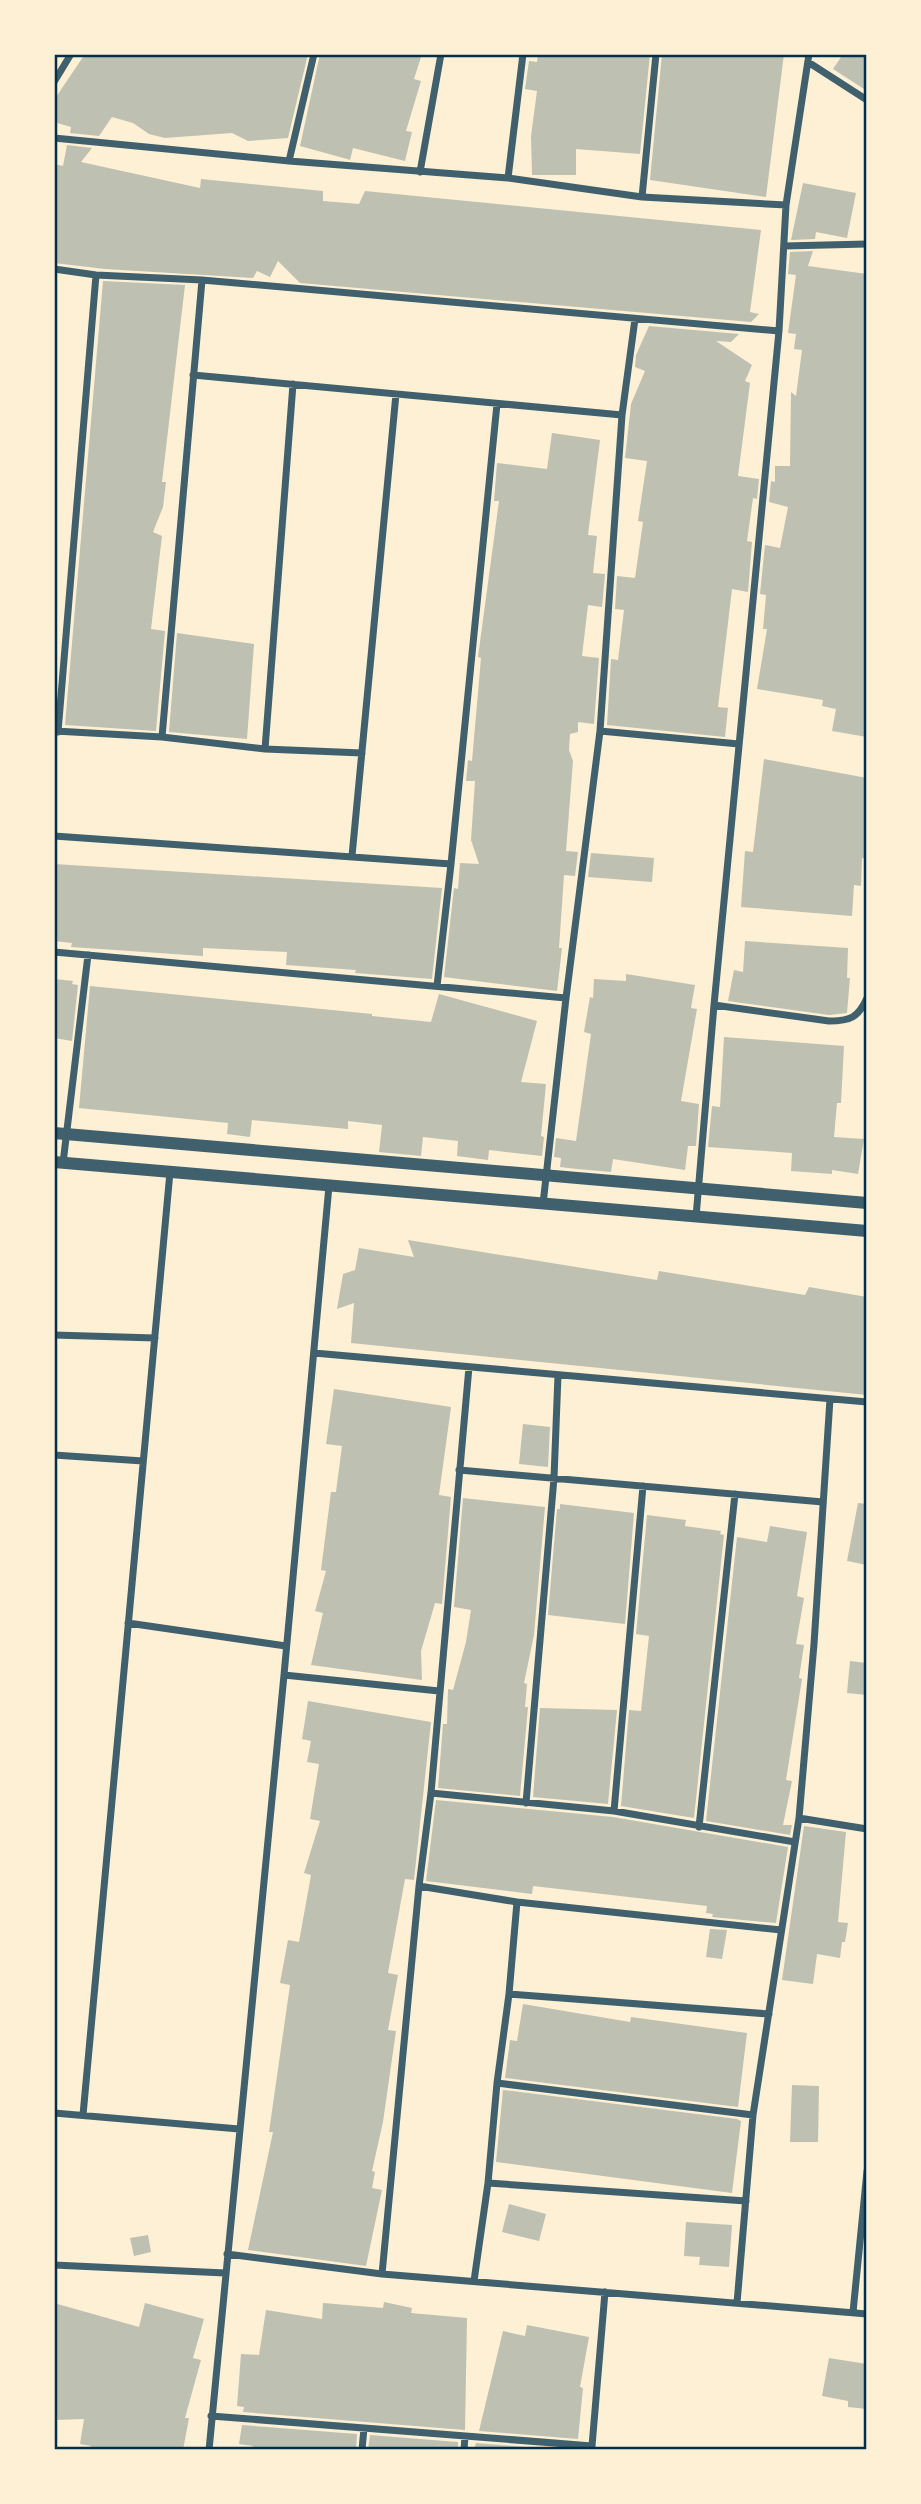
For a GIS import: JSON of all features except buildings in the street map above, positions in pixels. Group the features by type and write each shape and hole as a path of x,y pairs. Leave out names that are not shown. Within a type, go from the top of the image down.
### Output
{"street":[{"path":"54,82 71,54"},
{"path":"289,161 314,54"},
{"path":"421,172 441,54"},
{"path":"508,178 523,54"},
{"path":"642,197 656,54"},
{"path":"696,1217 779,331 786,205 808,58 867,100"},
{"path":"54,138 289,161 508,178 642,197 786,205"},
{"path":"785,246 867,244"},
{"path":"54,269 96,275 202,280 779,331"},
{"path":"96,275 56,731 162,737 265,749 362,753"},
{"path":"162,737 202,280"},
{"path":"543,1204 600,731 622,415 635,319"},
{"path":"193,375 622,415"},
{"path":"265,749 293,384"},
{"path":"352,856 396,394"},
{"path":"437,986 497,404"},
{"path":"600,731 739,744"},
{"path":"54,836 451,864"},
{"path":"54,952 566,998"},
{"path":"88,955 61,1133 59,1163 867,1231"},
{"path":"714,1005 846,1021 861,1011 867,998"},
{"path":"61,1133 867,1203"},
{"path":"83,2115 170,1172"},
{"path":"208,2450 329,1186"},
{"path":"54,1335 155,1338"},
{"path":"314,1353 867,1402"},
{"path":"383,2274 419,1886 431,1793 469,1367"},
{"path":"526,1802 554,1478 558,1375"},
{"path":"737,2302 753,2115 799,1818 830,1399"},
{"path":"54,1455 143,1461"},
{"path":"459,1470 823,1502"},
{"path":"614,1811 643,1486"},
{"path":"699,1827 734,1494"},
{"path":"128,1623 286,1646"},
{"path":"284,1675 439,1691"},
{"path":"431,1793 614,1811 795,1842"},
{"path":"799,1818 867,1829"},
{"path":"419,1886 517,1902 781,1930"},
{"path":"474,2281 488,2183 517,1902"},
{"path":"509,1994 769,2014"},
{"path":"497,2083 753,2115"},
{"path":"54,2113 239,2129"},
{"path":"853,2312 864,2229 867,2171"},
{"path":"488,2183 747,2201"},
{"path":"227,2254 383,2274 867,2314"},
{"path":"54,2265 225,2273"},
{"path":"211,2416 592,2446 605,2292"},
{"path":"362,2450 364,2428"},
{"path":"464,2450 465,2436"}]}
